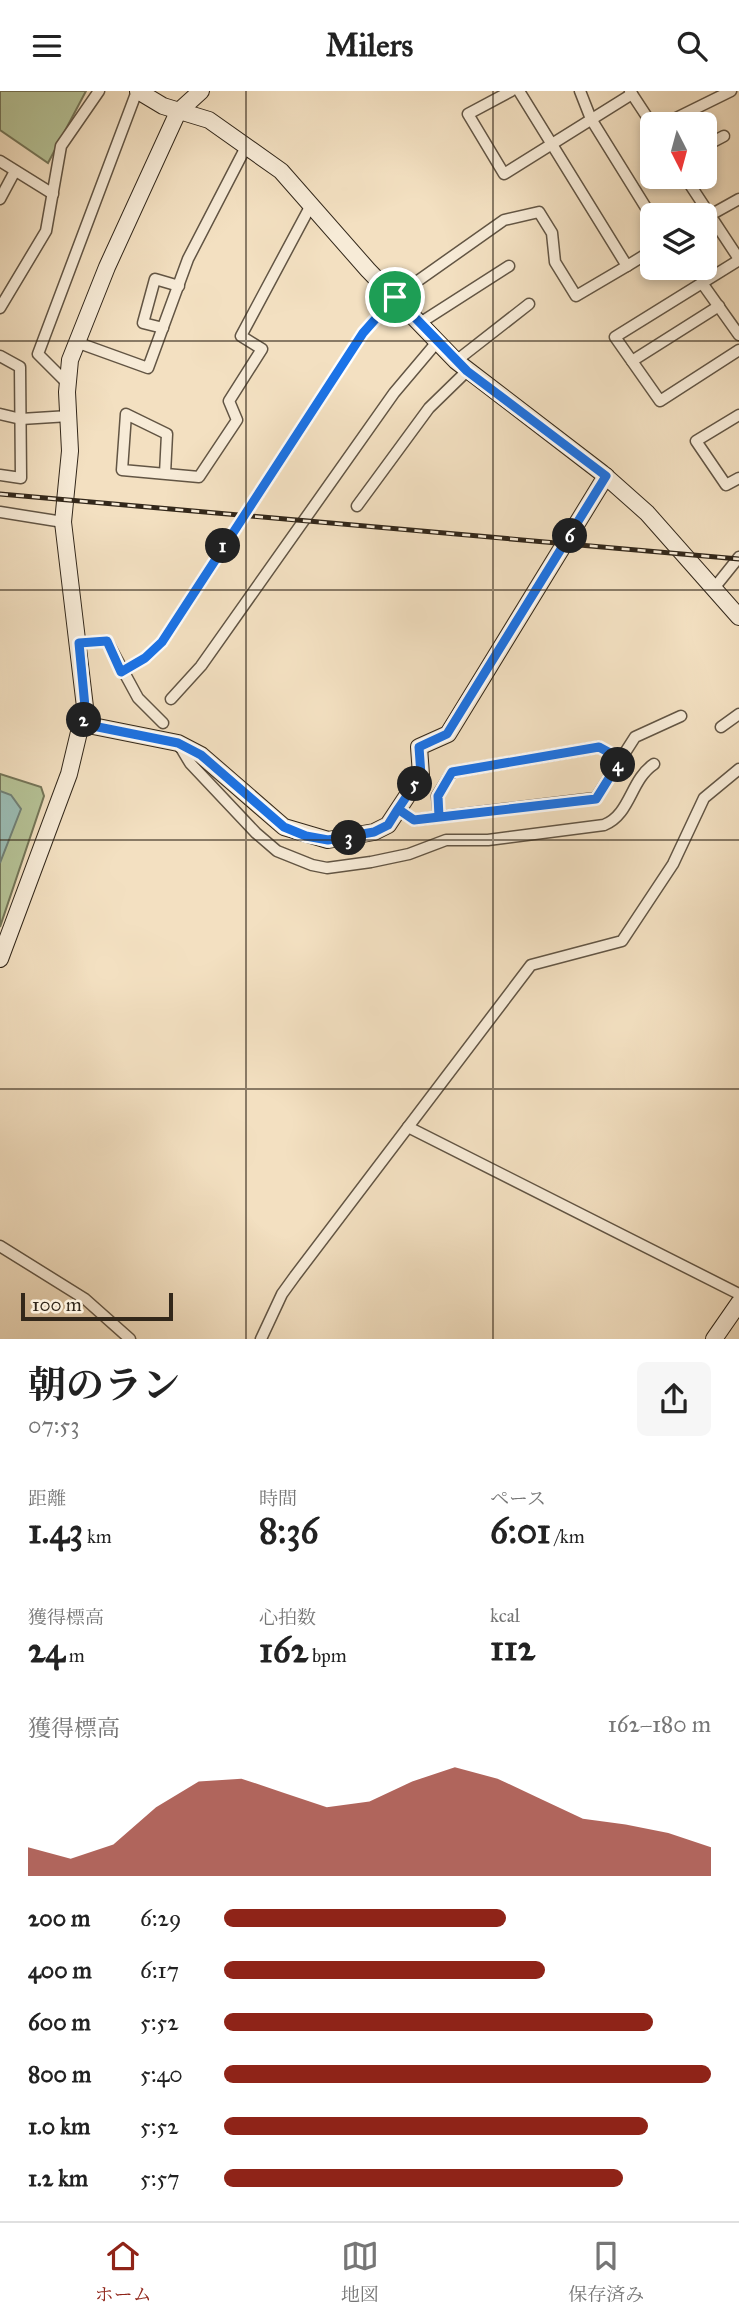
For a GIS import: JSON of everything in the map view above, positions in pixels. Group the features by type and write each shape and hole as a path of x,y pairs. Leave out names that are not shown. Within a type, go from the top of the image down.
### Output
{"street":[{"path":"0,306 43,238 61,146 99,91"},
{"path":"67,383 38,354 138,91 178,112 209,120 281,171 461,366 606,476 673,539 739,617"},
{"path":"0,959 69,774 83,724 85,697 63,522 71,451 67,383 76,342 178,112 201,91"},
{"path":"511,91 468,114 504,174 631,92 644,112"},
{"path":"519,91 627,266"},
{"path":"580,91 592,119 643,203"},
{"path":"688,112 731,91"},
{"path":"718,139 724,136"},
{"path":"76,342 148,369 188,259 247,145"},
{"path":"0,161 53,194"},
{"path":"0,199 15,171"},
{"path":"717,211 739,199"},
{"path":"165,474 167,434 126,414 122,470 165,474 199,477 237,420 229,401 262,349 241,336 311,205"},
{"path":"121,672 145,658 162,642 363,333 395,297 504,220 539,212 552,233 555,262 576,296 640,258"},
{"path":"717,229 739,259 615,337 660,401 739,351"},
{"path":"420,323 509,266"},
{"path":"163,328 143,323 155,279 178,286"},
{"path":"702,283 739,335"},
{"path":"357,506 461,366 529,304"},
{"path":"632,361 719,306"},
{"path":"171,699 201,666 394,393 437,341"},
{"path":"0,356 20,367 21,478 0,475"},
{"path":"0,414 21,419 69,416"},
{"path":"739,415 696,441 726,485 739,478"},
{"path":"83,724 178,743 201,755 284,827 306,836 328,840 374,832 388,825 421,775 419,747 447,734 606,476"},
{"path":"0,512 63,522"},
{"path":"715,587 739,557"},
{"path":"79,643 107,641 121,672 138,698 163,723"},
{"path":"721,727 739,714"},
{"path":"398,809 414,820 596,799 635,737 681,716"},
{"path":"178,743 190,764 256,833 295,860 327,868 409,854 446,840 488,840 604,825 620,816 643,771 654,764"},
{"path":"439,817 438,796 452,772 599,747 621,759"},
{"path":"261,1339 282,1294 531,965 622,940 673,864 704,798 739,769"},
{"path":"408,1127 739,1294"},
{"path":"0,1246 85,1299 130,1339"},
{"path":"714,1339 739,1303"}],"green space":[{"path":"0,91 86,91 48,163 0,130"},
{"path":"0,774 41,787 44,796 0,927"}],"water":[{"path":"0,791 11,795 21,809 0,863"}],"railway":[{"path":"0,494 739,559"}],"route":[{"path":"395,297 363,333 162,642 145,658 121,672 107,641 79,643 85,707 83,724 178,743 201,755 284,827 306,836 328,840 352,838 374,832 388,825 398,809 414,820 596,799 621,759 599,747 452,772 438,796 439,817 414,820 398,809 421,775 419,747 447,734 606,476 467,371 395,297"}]}
